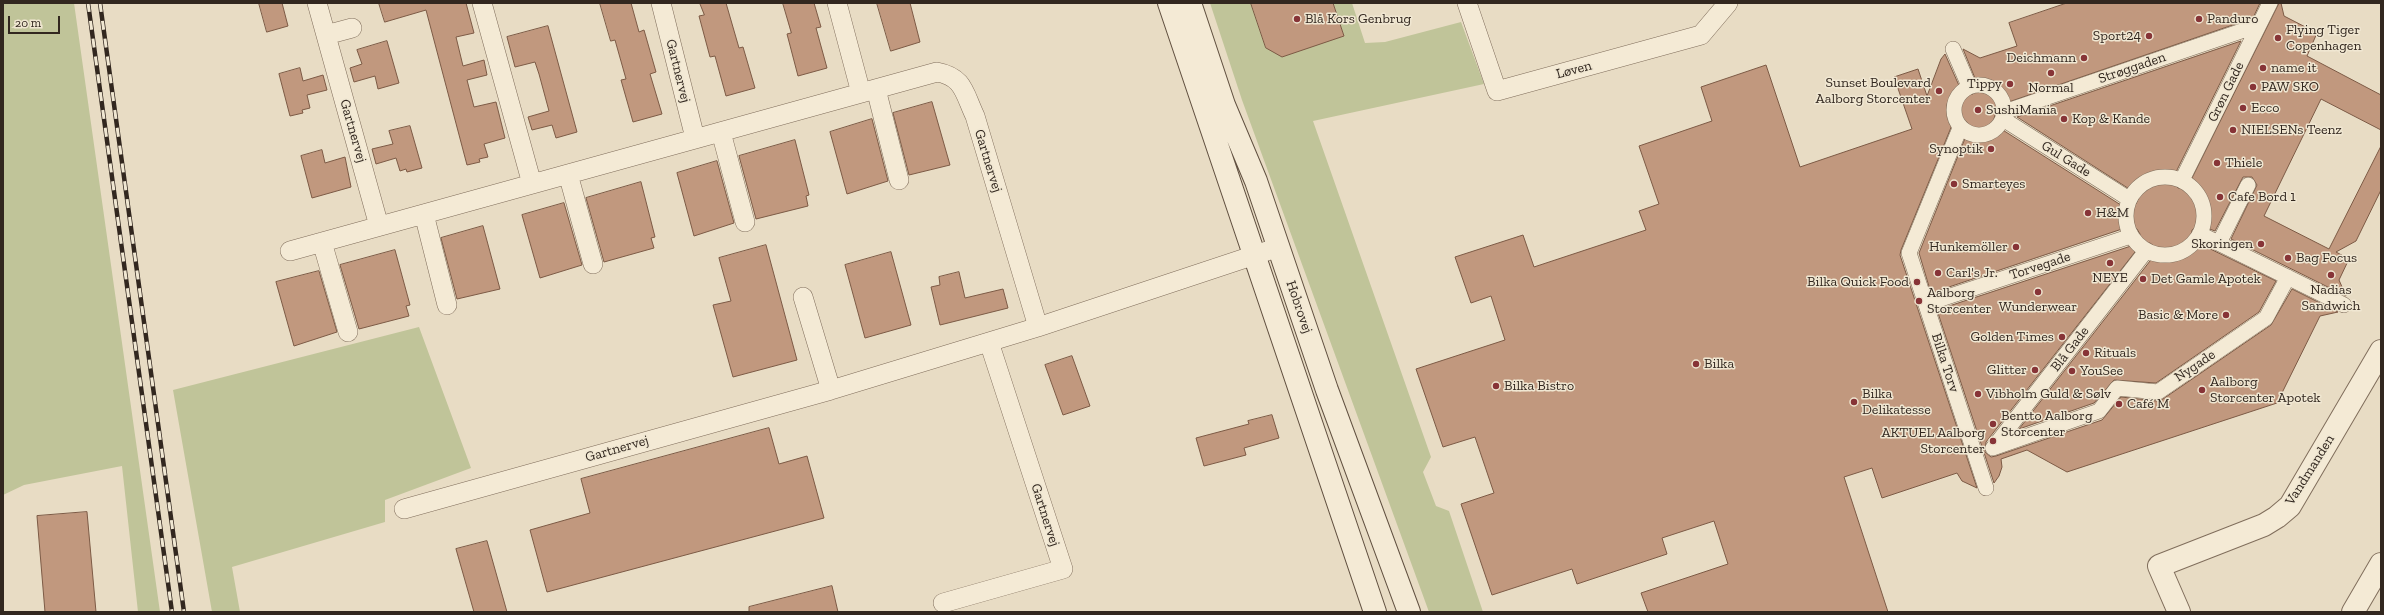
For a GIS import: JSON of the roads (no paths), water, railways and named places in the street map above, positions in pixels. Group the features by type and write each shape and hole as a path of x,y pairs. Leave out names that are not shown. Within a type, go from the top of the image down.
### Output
{"main road":[{"name":"Hobrovej","path":"1169,3 1375,612"},
{"name":"Hobrovej","path":"1190,3 1224,105 1256,181 1327,390 1409,612"},
{"name":"Vandmanden","path":"2180,612 2159,566 2264,525 2277,518 2290,506 2381,352"},
{"path":"2353,612 2381,564"}],"street":[{"name":"Gartnervej","path":"317,3 379,226"},
{"path":"482,3 532,184"},
{"name":"Gartnervej","path":"661,3 696,138"},
{"path":"837,3 899,180"},
{"name":"Løven","path":"1467,3 1497,91 1701,35 1728,3"},
{"name":"Grøn Gade","path":"2182,180 2270,3"},
{"name":"Strøggaden","path":"2004,115 2259,25"},
{"path":"326,35 352,28"},
{"path":"1953,50 1970,86"},
{"name":"Gartnervej","path":"290,251 937,72 952,75 960,84 975,116 1038,327"},
{"path":"1970,86 1986,86 1994,90 2000,96 2004,115 1999,127 1984,136 1971,135 1960,128 1955,121 1954,105 1959,94 1970,86"},
{"name":"Gul Gade","path":"2004,115 2129,199"},
{"name":"Bilka Torv","path":"1960,128 1909,253 1986,488"},
{"path":"721,132 746,222"},
{"path":"568,174 593,264"},
{"path":"2158,177 2170,177 2182,180 2196,192 2204,209 2204,222 2200,234 2193,244 2178,253 2160,255 2148,252 2138,245 2131,236 2126,224 2126,211 2129,199 2136,189 2146,181 2158,177"},
{"path":"2219,243 2248,185"},
{"path":"424,214 448,305"},
{"path":"2200,234 2344,305"},
{"name":"Torvegade","path":"1926,304 2131,236"},
{"path":"322,242 348,332"},
{"name":"Gartnervej","path":"404,509 831,390 1038,327 1279,247"},
{"name":"Blå Gade","path":"1993,448 2146,252 2148,252"},
{"name":"Nygade","path":"1993,448 2099,412 2117,388 2158,392 2266,318 2288,277"},
{"path":"803,297 831,390"},
{"name":"Gartnervej","path":"943,603 1063,570 989,342"}],"railway":[{"path":"88,3 172,612"},
{"path":"100,3 184,612"}],"place":[{"name":"Blå Kors Genbrug","path":"1297,19"},
{"name":"Panduro","path":"2199,19"},
{"name":"Sport24","path":"2149,36"},
{"name":"Flying Tiger Copenhagen","path":"2278,38"},
{"name":"Deichmann","path":"2084,58"},
{"name":"name it","path":"2263,68"},
{"name":"Normal","path":"2051,73"},
{"name":"Tippy","path":"2010,84"},
{"name":"PAW SKO","path":"2253,87"},
{"name":"Sunset Boulevard Aalborg Storcenter","path":"1939,91"},
{"name":"Ecco","path":"2243,108"},
{"name":"SushiMania","path":"1978,110"},
{"name":"Kop & Kande","path":"2064,119"},
{"name":"NIELSENs Teenz","path":"2233,130"},
{"name":"Synoptik","path":"1991,149"},
{"name":"Thiele","path":"2217,163"},
{"name":"Smarteyes","path":"1954,184"},
{"name":"Cafe Bord 1","path":"2220,197"},
{"name":"H&M","path":"2088,213"},
{"name":"Skoringen","path":"2261,244"},
{"name":"Hunkemöller","path":"2016,247"},
{"name":"Bag Focus","path":"2288,258"},
{"name":"NEYE","path":"2110,263"},
{"name":"Carl's Jr.","path":"1938,273"},
{"name":"Nadias Sandwich","path":"2331,275"},
{"name":"Det Gamle Apotek","path":"2143,279"},
{"name":"Bilka Quick Food","path":"1917,282"},
{"name":"Wunderwear","path":"2038,292"},
{"name":"Aalborg Storcenter","path":"1919,301"},
{"name":"Basic & More","path":"2226,315"},
{"name":"Golden Times","path":"2062,337"},
{"name":"Rituals","path":"2086,353"},
{"name":"Bilka","path":"1696,364"},
{"name":"Glitter","path":"2035,370"},
{"name":"YouSee","path":"2072,371"},
{"name":"Bilka Bistro","path":"1496,386"},
{"name":"Aalborg Storcenter Apotek","path":"2202,390"},
{"name":"Vibholm Guld & Sølv","path":"1978,394"},
{"name":"Bilka Delikatesse","path":"1854,402"},
{"name":"Café M","path":"2119,404"},
{"name":"Bentto Aalborg Storcenter","path":"1993,424"},
{"name":"AKTUEL Aalborg Storcenter","path":"1993,441"}]}
